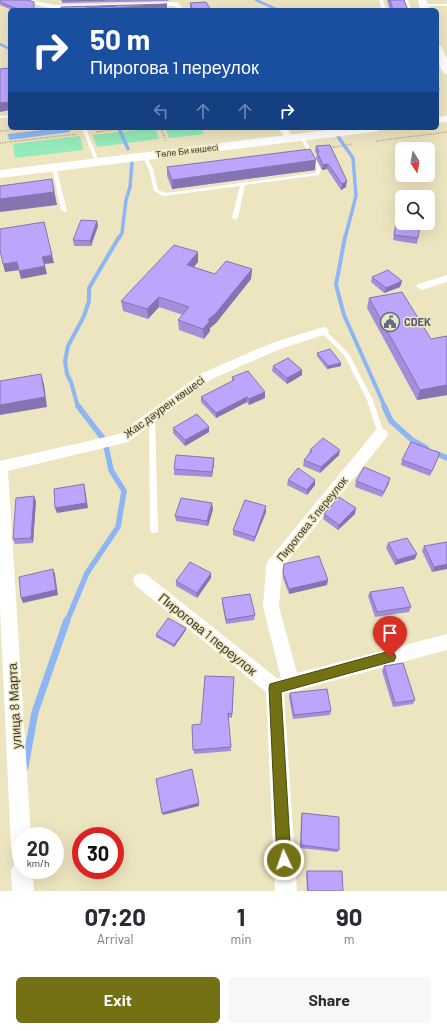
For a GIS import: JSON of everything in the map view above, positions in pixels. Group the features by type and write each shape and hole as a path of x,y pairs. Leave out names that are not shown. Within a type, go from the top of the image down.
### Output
{"main road":[{"path":"439,53 447,71"},
{"name":"Төле Би көшесі","path":"0,174 144,156 286,133 302,137 358,130"}],"street":[{"path":"24,0 55,7 177,4 179,8"},
{"path":"422,286 447,278"},
{"name":"Жас дәурен көшесі","path":"1,467 123,438 207,376 276,346 323,331"},
{"path":"74,446 130,425"},
{"name":"Пирогова 3 переулок","path":"283,686 271,606 274,566 381,434"},
{"name":"улица 8 Марта","path":"1,467 20,827"},
{"name":"Пирогова 1 переулок","path":"141,580 283,686"},
{"path":"286,891 283,686 447,642"},
{"path":"22,879 23,891"}],"lane":[{"path":"423,5 447,5"},
{"path":"84,130 97,162"},
{"path":"144,156 151,169 156,191 165,195 317,174 319,170 302,137"},
{"path":"54,167 64,211"},
{"path":"236,218 243,185"},
{"path":"323,331 346,354 370,400 381,434"},
{"path":"152,417 154,530"}],"path":[{"path":"0,143 84,130"},
{"path":"162,130 166,141"}],"green space":[{"path":"137,130 156,130 159,139 97,147 93,135"},
{"path":"166,130 202,130 204,134 169,138"},
{"path":"80,136 83,150 15,158 13,144"}],"water":[{"path":"42,130 70,130 70,132 9,140 8,134"}],"building":[{"path":"0,0 28,0 34,2 34,8 15,8 0,2"},
{"path":"62,0 105,0 62,1"},
{"path":"390,0 404,0 407,8 392,8"},
{"path":"206,2 210,8 192,8 190,3"},
{"path":"167,4 115,8 115,6 85,8 61,7"},
{"path":"8,68 8,102 0,103 0,69"},
{"path":"330,145 347,181 342,184 328,164 323,165 317,152 319,152 316,146"},
{"path":"310,149 316,160 172,180 167,167"},
{"path":"52,179 54,192 0,199 0,186"},
{"path":"81,220 97,221 90,241 73,240"},
{"path":"44,222 52,255 42,257 45,266 19,271 17,262 3,264 0,250 0,229"},
{"path":"395,229 419,230 418,238 394,235"},
{"path":"174,245 198,252 187,265 215,274 226,261 252,269 216,313 208,320 210,321 203,329 178,320 189,307 159,297 147,309 121,301"},
{"path":"388,270 402,281 386,288 372,277"},
{"path":"402,292 431,339 447,336 447,385 420,390 369,298"},
{"path":"330,349 341,363 328,366 317,353"},
{"path":"288,358 302,370 287,378 273,366"},
{"path":"248,371 265,392 249,399 247,397 216,413 201,397 234,380 232,377"},
{"path":"41,374 45,397 0,405 0,381"},
{"path":"197,414 209,427 185,440 173,428"},
{"path":"323,438 340,450 321,467 304,460 312,451 310,450"},
{"path":"411,442 440,453 432,471 402,460"},
{"path":"176,455 214,458 212,472 174,469"},
{"path":"364,467 390,478 384,492 356,481"},
{"path":"298,468 315,480 307,490 288,480"},
{"path":"84,484 86,503 55,508 54,489"},
{"path":"34,496 31,538 13,539 16,498"},
{"path":"339,497 356,508 339,525 324,514"},
{"path":"181,498 212,503 207,521 175,516"},
{"path":"245,500 266,506 255,537 233,530"},
{"path":"407,538 417,554 397,560 388,543"},
{"path":"447,542 447,564 434,567 424,546"},
{"path":"319,556 328,580 289,589 283,573 284,564"},
{"path":"190,562 211,573 197,593 176,581"},
{"path":"53,569 56,590 21,598 19,577"},
{"path":"403,587 411,607 377,612 370,592"},
{"path":"250,594 255,615 226,620 222,598"},
{"path":"168,618 186,628 174,645 156,635"},
{"path":"403,663 415,700 395,703 384,666"},
{"path":"205,676 234,677 232,714 228,713 231,747 193,750 192,725 201,724"},
{"path":"327,689 331,711 294,715 290,693"},
{"path":"192,769 199,803 162,813 156,779"},
{"path":"302,813 339,817 339,850 301,845"},
{"path":"307,871 342,871 343,891 308,891"}],"waterway":[{"path":"256,0 274,8"},
{"path":"0,44 8,48"},
{"path":"120,130 128,149"},
{"path":"333,130 353,158 356,196 345,238"},
{"path":"119,238 122,233 126,200 130,187 132,162"},
{"path":"78,407 71,382 67,374 65,361 68,346 84,316 89,301 89,288 119,237"},
{"path":"345,237 336,285 344,315 385,407"},
{"path":"67,621 87,573 118,527 124,491 111,470 105,441 78,406"},
{"path":"384,406 391,421 412,440 426,448"},
{"path":"435,453 447,458"},
{"path":"25,767 35,712 67,620"}],"place":[{"name":"CDEK","path":"390,322"}],"route":[{"path":"284,860 275,688 390,657"}]}
